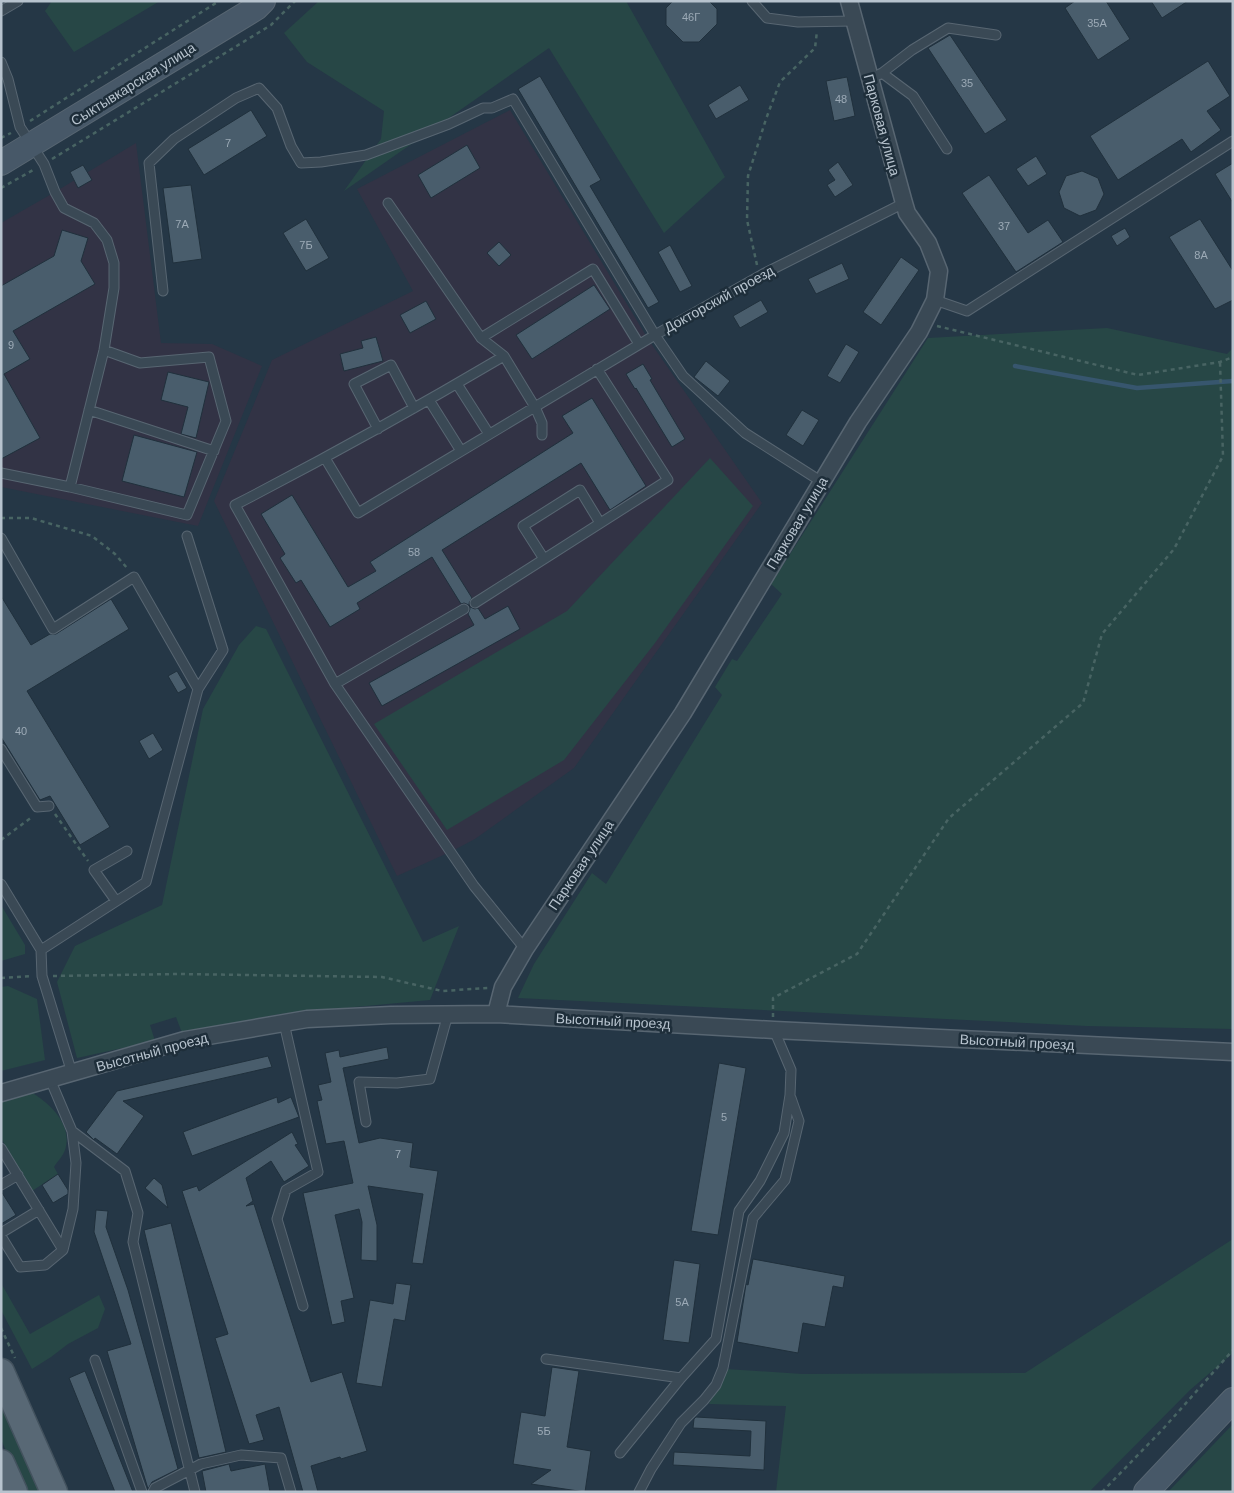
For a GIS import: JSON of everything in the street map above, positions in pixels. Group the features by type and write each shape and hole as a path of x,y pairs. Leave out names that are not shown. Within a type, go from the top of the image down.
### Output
{"main road":[{"name":"Сыктывкарская улица","path":"1,163 256,8 262,1"},
{"path":"1,1372 54,1492"},
{"path":"1146,1492 1233,1400"},
{"path":"1,1463 14,1492"}],"street":[{"name":"Парковая улица","path":"496,1014 503,987 525,949 683,712 858,422 919,332 935,300 939,271 928,243 907,213 876,76 853,21 849,1"},
{"name":"Высотный проезд","path":"1,1093 185,1040 307,1019 391,1015 496,1014 774,1030 1233,1052"}],"lane":[{"path":"1,11 18,1"},
{"path":"752,1 767,18 798,22 853,21"},
{"path":"947,150 913,96 876,76 912,50 948,28 996,35"},
{"path":"1,62 32,145 54,192 64,208 94,222 107,240 114,263 114,288 104,350 70,487"},
{"path":"163,291 149,163 174,139 236,98 259,88 277,108 291,146 301,163 366,155 449,124 483,108 492,108 513,99 655,335 358,513 325,458"},
{"path":"935,300 967,311 1233,141"},
{"path":"388,203 481,338 504,356 536,407 542,423 542,435"},
{"name":"Докторский проезд","path":"822,482 745,433 683,376 655,335 759,276 904,203"},
{"path":"481,338 593,269 639,344"},
{"path":"1,473 70,487 187,515 226,421 209,357 140,363 104,350"},
{"path":"504,356 378,429 235,505 335,684 474,886 525,949"},
{"path":"378,429 354,384 391,364 414,408"},
{"path":"475,603 668,480 597,369"},
{"path":"457,384 489,434"},
{"path":"429,400 461,452"},
{"path":"89,410 214,451"},
{"path":"544,559 523,526 580,490 600,523"},
{"path":"41,950 146,882 198,689 223,650 188,536"},
{"path":"1,538 53,629 134,578 198,689"},
{"path":"335,684 464,609"},
{"path":"1,749 37,807 49,806"},
{"path":"116,901 94,870 127,851"},
{"path":"1,884 41,950 42,976 72,1073"},
{"path":"366,1122 359,1082 397,1083 430,1080 448,1014"},
{"path":"284,1023 318,1172 286,1190 277,1219 304,1306"},
{"path":"620,1453 681,1378 716,1339 738,1211 760,1181 784,1133 790,1095 791,1070 774,1030"},
{"path":"39,1210 1,1234 20,1267 45,1265 63,1250 73,1209 76,1163 72,1131 50,1079"},
{"path":"639,1492 651,1469 681,1423 716,1385 722,1368 753,1218 785,1180 799,1121 790,1095"},
{"path":"72,1131 125,1171 138,1213 133,1242 196,1492"},
{"path":"1,1148 63,1250"},
{"path":"1,1185 18,1175"},
{"path":"546,1358 681,1378"},
{"path":"95,1360 142,1492"},
{"path":"153,1492 155,1488 201,1464 240,1455 281,1458 291,1492"}],"path":[{"path":"1,188 32,145 219,1"},
{"path":"32,145 271,25 295,1"},
{"path":"759,276 747,220 748,176 780,82 815,48 819,21"},
{"path":"924,322 1138,375 1220,362 1233,357"},
{"path":"774,1030 773,998 857,954 949,818 1082,703 1102,634 1174,549 1223,456 1220,362"},
{"path":"1,518 31,518 92,536 115,554 134,578"},
{"path":"1,840 49,806"},
{"path":"57,817 86,858"},
{"path":"1,978 179,974 382,976 442,991 503,987"},
{"path":"1102,1492 1163,1429 1233,1350"}],"shaded area":[{"path":"510,110 648,339 762,503 574,768 475,839 397,876 214,501 272,360 413,291 357,189"},
{"path":"136,143 161,343 212,344 262,366 198,526 1,487 1,223"}],"green space":[{"path":"52,1 160,1 74,52 45,11"},
{"path":"319,1 626,1 725,177 664,233 549,48 344,191 381,139 384,111 307,62 284,33"},
{"path":"1107,328 1227,354 1233,348 1233,1029 1087,1026 518,998 534,964 592,873 606,884 722,695 715,687 732,659 737,661 782,594 771,584 928,338"},
{"path":"710,458 753,506 655,643 564,760 447,830 374,724 567,611"},
{"path":"256,626 266,629 423,942 459,926 430,1000 280,1014 182,1033 176,1017 150,1025 155,1041 77,1058 57,982 75,946 162,905 203,709 239,645"},
{"path":"1,905 25,945 25,954 1,961"},
{"path":"8,986 37,999 45,1060 1,1071 1,987"},
{"path":"31,1092 53,1109 63,1124 67,1141 64,1152 54,1167 58,1174 32,1191 1,1138 1,1101"},
{"path":"1233,1239 1233,1353 1190,1390 1089,1492 776,1492 786,1406 709,1404 726,1369 802,1374 1025,1373"},
{"path":"1,1283 30,1334 99,1295 105,1309 98,1328 68,1344 32,1369 1,1310"},
{"path":"1,1392 44,1492 23,1492 1,1439"},
{"path":"1233,1424 1233,1492 1168,1492"}],"building":[{"path":"673,1 709,1 717,9 717,24 699,42 683,42 666,25 666,8"},
{"path":"1075,1 1106,1 1130,39 1098,60 1065,8"},
{"path":"1151,1 1188,1 1162,18"},
{"path":"950,35 1007,120 985,134 928,48"},
{"path":"1208,61 1230,96 1207,111 1221,130 1191,152 1182,139 1118,180 1090,136"},
{"path":"540,76 601,180 590,186 659,302 648,308 518,89"},
{"path":"847,77 855,116 834,121 826,81"},
{"path":"740,85 749,100 716,119 708,105"},
{"path":"251,110 267,136 204,175 188,149"},
{"path":"467,145 480,168 431,198 418,175"},
{"path":"1036,156 1047,174 1028,186 1016,169"},
{"path":"838,162 853,185 835,197 827,185 835,180 828,170"},
{"path":"1233,163 1233,203 1215,174"},
{"path":"83,165 92,180 78,188 70,172"},
{"path":"1082,171 1098,178 1104,194 1096,210 1080,216 1064,208 1059,192 1066,176"},
{"path":"989,175 1028,233 1048,220 1063,242 1016,272 962,193"},
{"path":"191,185 202,259 173,263 163,188"},
{"path":"306,219 329,258 306,271 283,233"},
{"path":"1200,219 1233,271 1233,300 1215,309 1169,237"},
{"path":"1125,228 1130,237 1117,246 1111,236"},
{"path":"62,230 88,238 81,261 95,284 13,331 30,359 4,374 40,438 1,459 1,286 54,256"},
{"path":"499,242 511,255 499,266 487,253"},
{"path":"670,245 692,286 680,292 658,252"},
{"path":"901,257 919,270 881,325 863,312"},
{"path":"842,263 849,279 816,294 808,279"},
{"path":"594,285 610,309 532,359 516,335"},
{"path":"761,300 768,312 740,328 733,316"},
{"path":"426,301 436,319 410,333 400,315"},
{"path":"376,337 383,361 344,371 340,354 363,348 361,341"},
{"path":"846,344 859,352 840,383 827,376"},
{"path":"706,361 730,381 718,396 694,377"},
{"path":"643,364 652,379 650,380 685,439 672,447 626,374"},
{"path":"168,372 209,382 196,438 181,434 188,407 161,400"},
{"path":"592,398 646,486 610,510 581,463 442,550 472,598 469,603 470,607 478,608 485,619 508,606 520,629 382,706 369,683 474,625 468,614 469,605 461,604 432,557 357,603 360,609 330,627 301,580 296,583 280,558 285,554 261,514 292,495 348,587 376,571 370,562 573,433 562,416"},
{"path":"802,410 819,420 803,446 786,435"},
{"path":"134,435 197,452 184,497 122,481"},
{"path":"1,596 31,645 50,634 56,634 111,599 129,629 27,691 110,827 80,845 50,796 40,800 1,737"},
{"path":"177,671 187,688 178,693 168,676"},
{"path":"153,733 163,750 149,759 139,741"},
{"path":"387,1047 389,1059 343,1068 359,1143 380,1138 413,1143 410,1167 438,1171 423,1264 412,1263 423,1194 368,1186 377,1225 377,1261 361,1260 362,1222 359,1209 335,1215 354,1298 341,1301 345,1322 332,1325 303,1193 353,1183 344,1141 326,1144 317,1101 322,1100 318,1085 331,1082 325,1053 339,1050 340,1057"},
{"path":"268,1056 272,1067 123,1101 144,1116 117,1154 95,1138 94,1140 86,1132 117,1091"},
{"path":"719,1063 746,1068 718,1235 691,1231"},
{"path":"277,1097 278,1103 291,1097 299,1117 192,1156 183,1132"},
{"path":"292,1132 298,1144 295,1145 309,1166 284,1182 271,1161 246,1178 253,1201 246,1206 254,1204 311,1382 342,1372 367,1451 311,1466 318,1492 303,1492 279,1407 256,1415 264,1440 249,1444 215,1338 228,1334 182,1191 197,1186 199,1191"},
{"path":"58,1174 68,1190 68,1194 53,1203 42,1185"},
{"path":"154,1178 162,1185 168,1208 145,1188"},
{"path":"1,1191 16,1215 1,1224"},
{"path":"96,1210 108,1211 106,1227 128,1290 178,1469 152,1482 148,1489 107,1351 131,1344 94,1232"},
{"path":"171,1223 226,1452 199,1458 144,1230"},
{"path":"753,1259 845,1276 843,1288 833,1286 825,1327 803,1323 798,1353 737,1342 746,1284 748,1285"},
{"path":"674,1260 700,1264 689,1343 663,1340"},
{"path":"396,1283 411,1285 405,1321 394,1319 382,1387 356,1383 370,1300 393,1304"},
{"path":"552,1367 579,1371 567,1447 591,1451 585,1492 531,1484 551,1470 513,1464 521,1412 545,1416"},
{"path":"85,1371 133,1492 115,1492 69,1378"},
{"path":"696,1417 766,1421 764,1470 673,1465 674,1452 750,1456 751,1431 693,1428"},
{"path":"229,1464 231,1471 265,1464 270,1492 206,1492 202,1471"}],"waterway":[{"path":"1015,366 1137,388 1233,381"}]}
